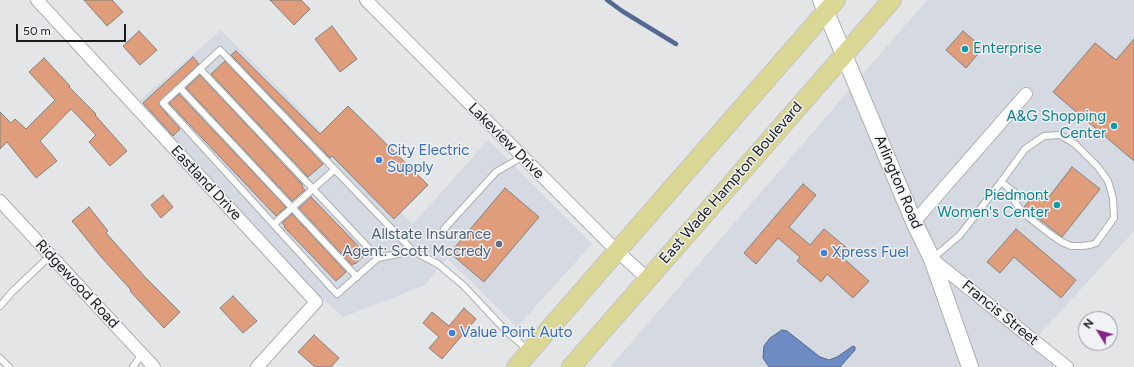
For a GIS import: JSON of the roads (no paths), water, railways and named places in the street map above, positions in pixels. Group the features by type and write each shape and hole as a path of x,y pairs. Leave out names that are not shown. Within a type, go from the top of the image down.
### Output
{"main road":[{"name":"East Wade Hampton Boulevard","path":"571,367 892,0"},
{"name":"Arlington Road","path":"828,4 844,54 914,222 932,259 970,367"},
{"path":"516,367 828,4"}],"street":[{"name":"Eastland Drive","path":"37,0 316,302 257,367"},
{"name":"Lakeview Drive","path":"366,0 617,251 648,279"},
{"path":"914,222 1026,94"},
{"name":"Ridgewood Road","path":"0,201 154,367"},
{"name":"Francis Street","path":"932,259 1067,367"}],"lane":[{"path":"413,251 378,258 338,294 164,103 220,50 413,251 438,264 464,286 505,330 530,352"},
{"path":"200,69 378,258"},
{"path":"180,88 357,276"},
{"path":"932,259 960,235 1025,149 1044,136 1060,135 1075,144 1098,167 1108,181 1112,198 1114,218 1096,243 1082,246 1071,246 1050,234 1022,212 1015,202 1014,192 1001,182"},
{"path":"444,229 496,172 522,157"},
{"path":"274,224 334,170"},
{"path":"0,306 12,292 51,255"},
{"path":"133,367 142,354"},
{"path":"0,358 9,367"}],"water":[{"path":"782,330 787,331 820,357 829,360 837,357 853,346 855,347 855,350 840,367 769,367 763,358 764,346 770,338"}],"waterway":[{"path":"607,0 622,11 676,44"}],"place":[{"name":"Enterprise","path":"965,49"},
{"name":"A&G Shopping Center","path":"1114,126"},
{"name":"City Electric Supply","path":"379,160"},
{"name":"Piedmont Women's Center","path":"1057,205"},
{"name":"Allstate Insurance Agent: Scott Mccredy","path":"499,244"},
{"name":"Xpress Fuel","path":"824,253"},
{"name":"Value Point Auto","path":"452,333"}]}
